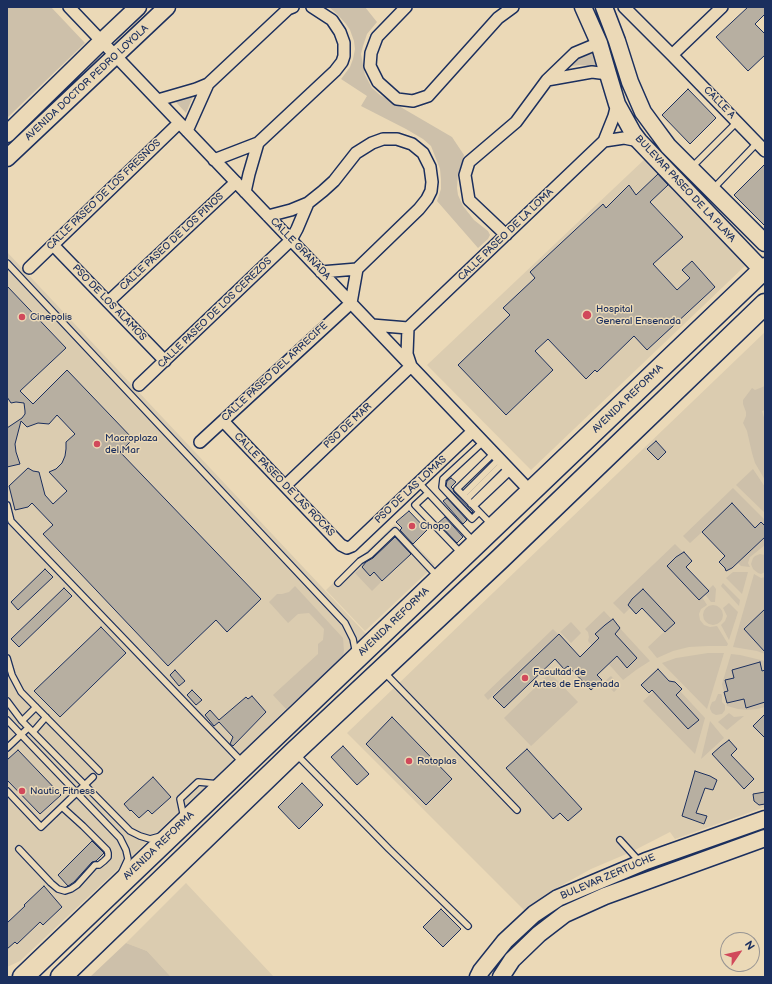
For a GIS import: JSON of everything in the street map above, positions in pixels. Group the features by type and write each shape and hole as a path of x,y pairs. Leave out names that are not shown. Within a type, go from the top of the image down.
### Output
{"highway":[{"name":"AVENIDA REFORMA","path":"23,977 343,671 382,629 470,550 764,270"},
{"path":"61,977 294,752 503,555 765,304"},
{"path":"503,555 508,536 536,508 537,498 531,492"},
{"path":"7,975 45,956"}],"main road":[{"name":"AVENIDA DOCTOR PEDRO LOYOLA","path":"7,134 138,7"},
{"name":"AVENIDA DOCTOR PEDRO LOYOLA","path":"7,158 167,7"},
{"name":"BULEVAR PASEO DE LA PLAYA","path":"583,7 599,43 617,104 633,133 764,270"},
{"name":"BULEVAR PASEO DE LA PLAYA","path":"604,7 617,40 630,82 643,112 668,146 765,243"},
{"path":"658,160 658,153 663,151 682,166 690,168"},
{"name":"BULEVAR ZERTUCHE","path":"478,977 481,971 505,941 534,914 558,898 641,863 765,819"},
{"name":"BULEVAR ZERTUCHE","path":"501,977 512,960 539,934 565,914 605,896 765,838"}],"street":[{"name":"CALLE GRANADA","path":"69,7 531,492"},
{"path":"187,131 208,84 288,9 293,7"},
{"path":"214,160 258,143 335,72 342,62 344,56 344,43 340,32 332,20 312,7"},
{"path":"406,7 377,37 371,53 370,66 378,82 397,99 413,101 428,96 498,18 513,7"},
{"name":"CALLE A","path":"624,7 737,122 762,145"},
{"path":"672,55 722,7"},
{"path":"506,235 469,200 465,175 470,162 516,122 548,80 575,53 599,43"},
{"path":"548,80 592,72 608,74"},
{"path":"158,100 208,84"},
{"name":"CALLE PASEO DE LA LOMA","path":"408,328 604,142 617,104"},
{"name":"CALLE PASEO DE LOS FRESNOS","path":"29,268 179,123"},
{"path":"604,142 624,138 639,141"},
{"path":"268,216 308,204 334,181 356,153 372,143 383,139 397,139 412,144 423,153 430,166 432,182 431,191 419,209 357,269 351,303"},
{"path":"245,192 258,143"},
{"name":"CALLE PASEO DE LOS PINOS","path":"108,302 236,182"},
{"path":"291,240 308,204"},
{"name":"CALLE PASEO DE LOS CEREZOS","path":"139,385 291,240"},
{"name":"PSO DE LOS ALAMOS","path":"53,245 164,361"},
{"path":"321,272 357,269"},
{"name":"CALLE PASEO DEL ARRECIFE","path":"200,442 351,303"},
{"path":"372,325 408,328 407,354 411,366"},
{"name":"PSO DE MAR","path":"285,486 411,366"},
{"name":"CALLE PASEO DE LAS ROCAS","path":"222,421 341,544 347,548"},
{"name":"PSO DE LAS LOMAS","path":"347,548 352,546 473,431"}],"lane":[{"path":"690,168 737,122"},
{"path":"712,190 762,145"},
{"path":"7,263 345,623 353,639 355,649 354,657 343,671"},
{"path":"468,501 472,519 442,487 443,479 483,442"},
{"path":"468,501 503,462"},
{"path":"468,501 503,462"},
{"path":"494,526 457,489 503,462"},
{"path":"418,483 428,493 470,550"},
{"path":"428,493 415,505 470,550"},
{"path":"7,505 11,521 244,765"},
{"path":"338,583 360,562 370,556 395,531 440,578"},
{"path":"7,658 12,675 21,692 99,771"},
{"path":"382,669 517,810"},
{"path":"7,701 22,722 130,831 150,839 168,834 185,821"},
{"path":"22,722 36,707"},
{"path":"8,745 46,717"},
{"path":"7,720 120,838 126,850 128,859 114,889"},
{"path":"294,752 389,849 468,926"},
{"path":"7,791 41,828 93,777"},
{"path":"19,849 58,889 66,891 76,885 95,865 99,865 104,861 108,857 107,850 84,826 62,807"},
{"path":"620,840 641,863"}],"shaded area":[{"path":"7,7 51,7 85,43 7,118"},
{"path":"329,7 365,7 377,22 367,34 361,54 365,75 372,88 380,95 452,137 464,155 458,174 458,195 463,206 474,220 488,231 490,235 488,239 478,248 437,201 441,189 440,169 431,146 423,139 406,129 361,106 367,96 341,79 350,67 353,59 355,49 354,41 346,24"},
{"path":"592,54 597,69 580,65 565,68 577,57"},
{"path":"194,94 186,113 174,100"},
{"name":"Hospital General Ensenada","path":"647,157 747,264 531,470 427,365"},
{"name":"Macroplaza del Mar","path":"7,252 367,635 286,709 20,961 7,967"},
{"path":"765,332 765,807 675,839 670,832 631,852 591,869 555,889 525,911 347,733"},
{"path":"765,386 765,410 762,411 765,421 765,480 755,463 747,431 743,423 746,412 743,400 752,388 755,390"},
{"path":"753,469 765,487 765,513 736,485"},
{"path":"733,488 765,520 765,545 750,557 748,563 750,567 741,566 738,563 744,557 712,523 690,543 683,536"},
{"path":"395,524 435,565 365,631 326,590"},
{"path":"675,544 684,553 676,557 667,566 698,600 702,597 707,605 701,609 699,614 700,620 704,625 710,627 717,626 728,644 727,646 689,647 673,651 657,658 648,647 664,632 642,608 636,614 630,608 624,614 613,603"},
{"path":"760,554 765,555 765,572 761,574 753,569 751,564 753,558"},
{"path":"362,567 370,575 374,572 382,581 372,591 355,573"},
{"path":"733,572 748,572 742,594 726,578"},
{"path":"754,574 761,578 765,577 765,654 757,651 733,647"},
{"path":"723,583 740,600 739,606 721,586"},
{"path":"713,585 716,589 715,602 711,602 705,594"},
{"path":"295,586 343,638 344,651 342,659 286,709 273,695 318,654 318,644 323,640 324,629 309,613 298,614 288,623 269,602 277,594 289,592"},
{"path":"729,603 738,612 729,640 721,625 727,616 723,608"},
{"path":"713,605 720,608 723,615 720,622 713,625 706,622 703,615 706,608"},
{"path":"604,611 650,661 623,680 588,641 588,632 585,629"},
{"path":"571,622 581,633 571,643 560,632"},
{"path":"553,629 558,634 488,700 484,695"},
{"path":"708,653 724,653 707,709 662,663 676,658"},
{"path":"731,654 765,661 765,707 747,710 727,706 722,684"},
{"path":"550,673 578,702 531,746 504,718"},
{"path":"611,676 620,686 614,692 604,682"},
{"path":"663,683 680,691 705,718 695,754 643,701"},
{"path":"718,694 722,695 722,702 725,705 725,710 722,714 716,715 712,713 710,707"},
{"path":"729,713 734,717 744,716 727,730 718,722"},
{"path":"710,721 724,738 701,759"},
{"path":"186,883 274,977 171,977 147,951 126,943"},
{"path":"126,943 147,951 171,977 90,977"}],"building":[{"path":"748,7 765,7 765,14 755,24 765,34 765,55 748,71 716,37"},
{"path":"688,89 716,118 690,144 662,115"},
{"path":"765,164 765,226 734,195"},
{"path":"658,174 668,185 650,202 683,237 653,264 677,290 690,278 682,270 692,261 715,287 647,350 634,336 597,372 595,370 586,379 548,339 535,351 553,370 506,415 458,365 510,315 503,308 535,278 530,272 603,204 606,208 629,185 636,195"},
{"path":"7,286 66,348 20,391 33,404 67,370 133,439 120,452 261,599 227,632 216,620 168,666 43,534 53,525 32,503 28,507 15,510 9,486 28,468 39,472 45,495 53,504 67,491 49,472 56,469 62,463 65,456 66,442 75,434 57,415 49,424 38,423 27,427 21,421 15,444 20,464 7,467 7,428 22,418 25,411 24,403 11,403 7,397"},
{"path":"656,441 666,452 658,460 647,449"},
{"path":"451,478 456,482 451,487 454,492 473,512 472,513 446,486 447,481"},
{"path":"447,498 467,520 463,524 443,501"},
{"path":"732,503 755,528 761,522 765,526 765,537 732,568 726,571 719,562 725,556 702,532"},
{"name":"Chopo","path":"409,511 427,530 413,544 400,530 402,528 396,522"},
{"path":"445,517 463,537 457,543 438,523"},
{"path":"395,537 411,554 382,581 374,572 370,576 362,567"},
{"path":"684,552 692,561 686,567 709,591 699,600 667,566 676,557"},
{"path":"45,569 53,577 18,610 11,602"},
{"path":"64,588 72,596 19,647 11,639"},
{"path":"643,589 675,623 665,632 642,608 636,614 628,605"},
{"path":"765,609 765,652 744,629"},
{"path":"613,619 620,628 615,634 637,658 627,668 617,656 597,675 602,680 591,690 568,666 564,669 555,659 504,708 493,697 559,634 580,657 599,638 595,634"},
{"path":"101,627 126,653 60,717 34,691"},
{"path":"760,662 762,671 765,670 765,702 746,708 744,699 727,703 724,692 728,691 725,680 734,678 732,670"},
{"path":"658,669 669,681 675,682 682,689 676,695 699,720 688,729 652,690 649,693 641,685"},
{"path":"175,670 185,681 179,686 170,675"},
{"path":"192,690 202,700 196,705 187,695"},
{"path":"252,696 266,712 233,746 230,744 233,737 219,722 214,726 205,715 210,710 219,720 246,697 248,699"},
{"path":"765,714 765,738 753,726"},
{"name":"Rotoplas","path":"392,717 452,779 426,805 366,744"},
{"path":"729,740 737,749 731,755 754,779 744,789 712,754"},
{"path":"343,746 369,774 357,785 331,757"},
{"path":"527,749 582,809 568,821 560,813 553,819 506,768"},
{"path":"18,750 61,795 40,814 7,780 7,760"},
{"path":"695,771 717,780 713,790 705,788 696,813 707,816 704,824 682,816"},
{"path":"153,777 171,797 152,814 148,810 139,818 124,804"},
{"path":"302,783 323,805 299,829 278,807"},
{"path":"765,792 765,804 759,805 754,801 753,794"},
{"path":"92,841 104,853 96,861 92,862 74,882 68,886 58,875"},
{"path":"44,886 62,907 43,925 40,922 17,944 15,942 7,949 7,923"},
{"path":"441,909 461,929 443,947 423,927"}],"place":[{"name":"Hospital General Ensenada","path":"587,315"},
{"name":"Cinepolis","path":"22,317"},
{"name":"Macroplaza del Mar","path":"97,444"},
{"name":"Chopo","path":"412,526"},
{"name":"Facultad de Artes de Ensenada","path":"525,678"},
{"name":"Rotoplas","path":"409,761"},
{"name":"Nautic Fitness","path":"22,791"}]}
